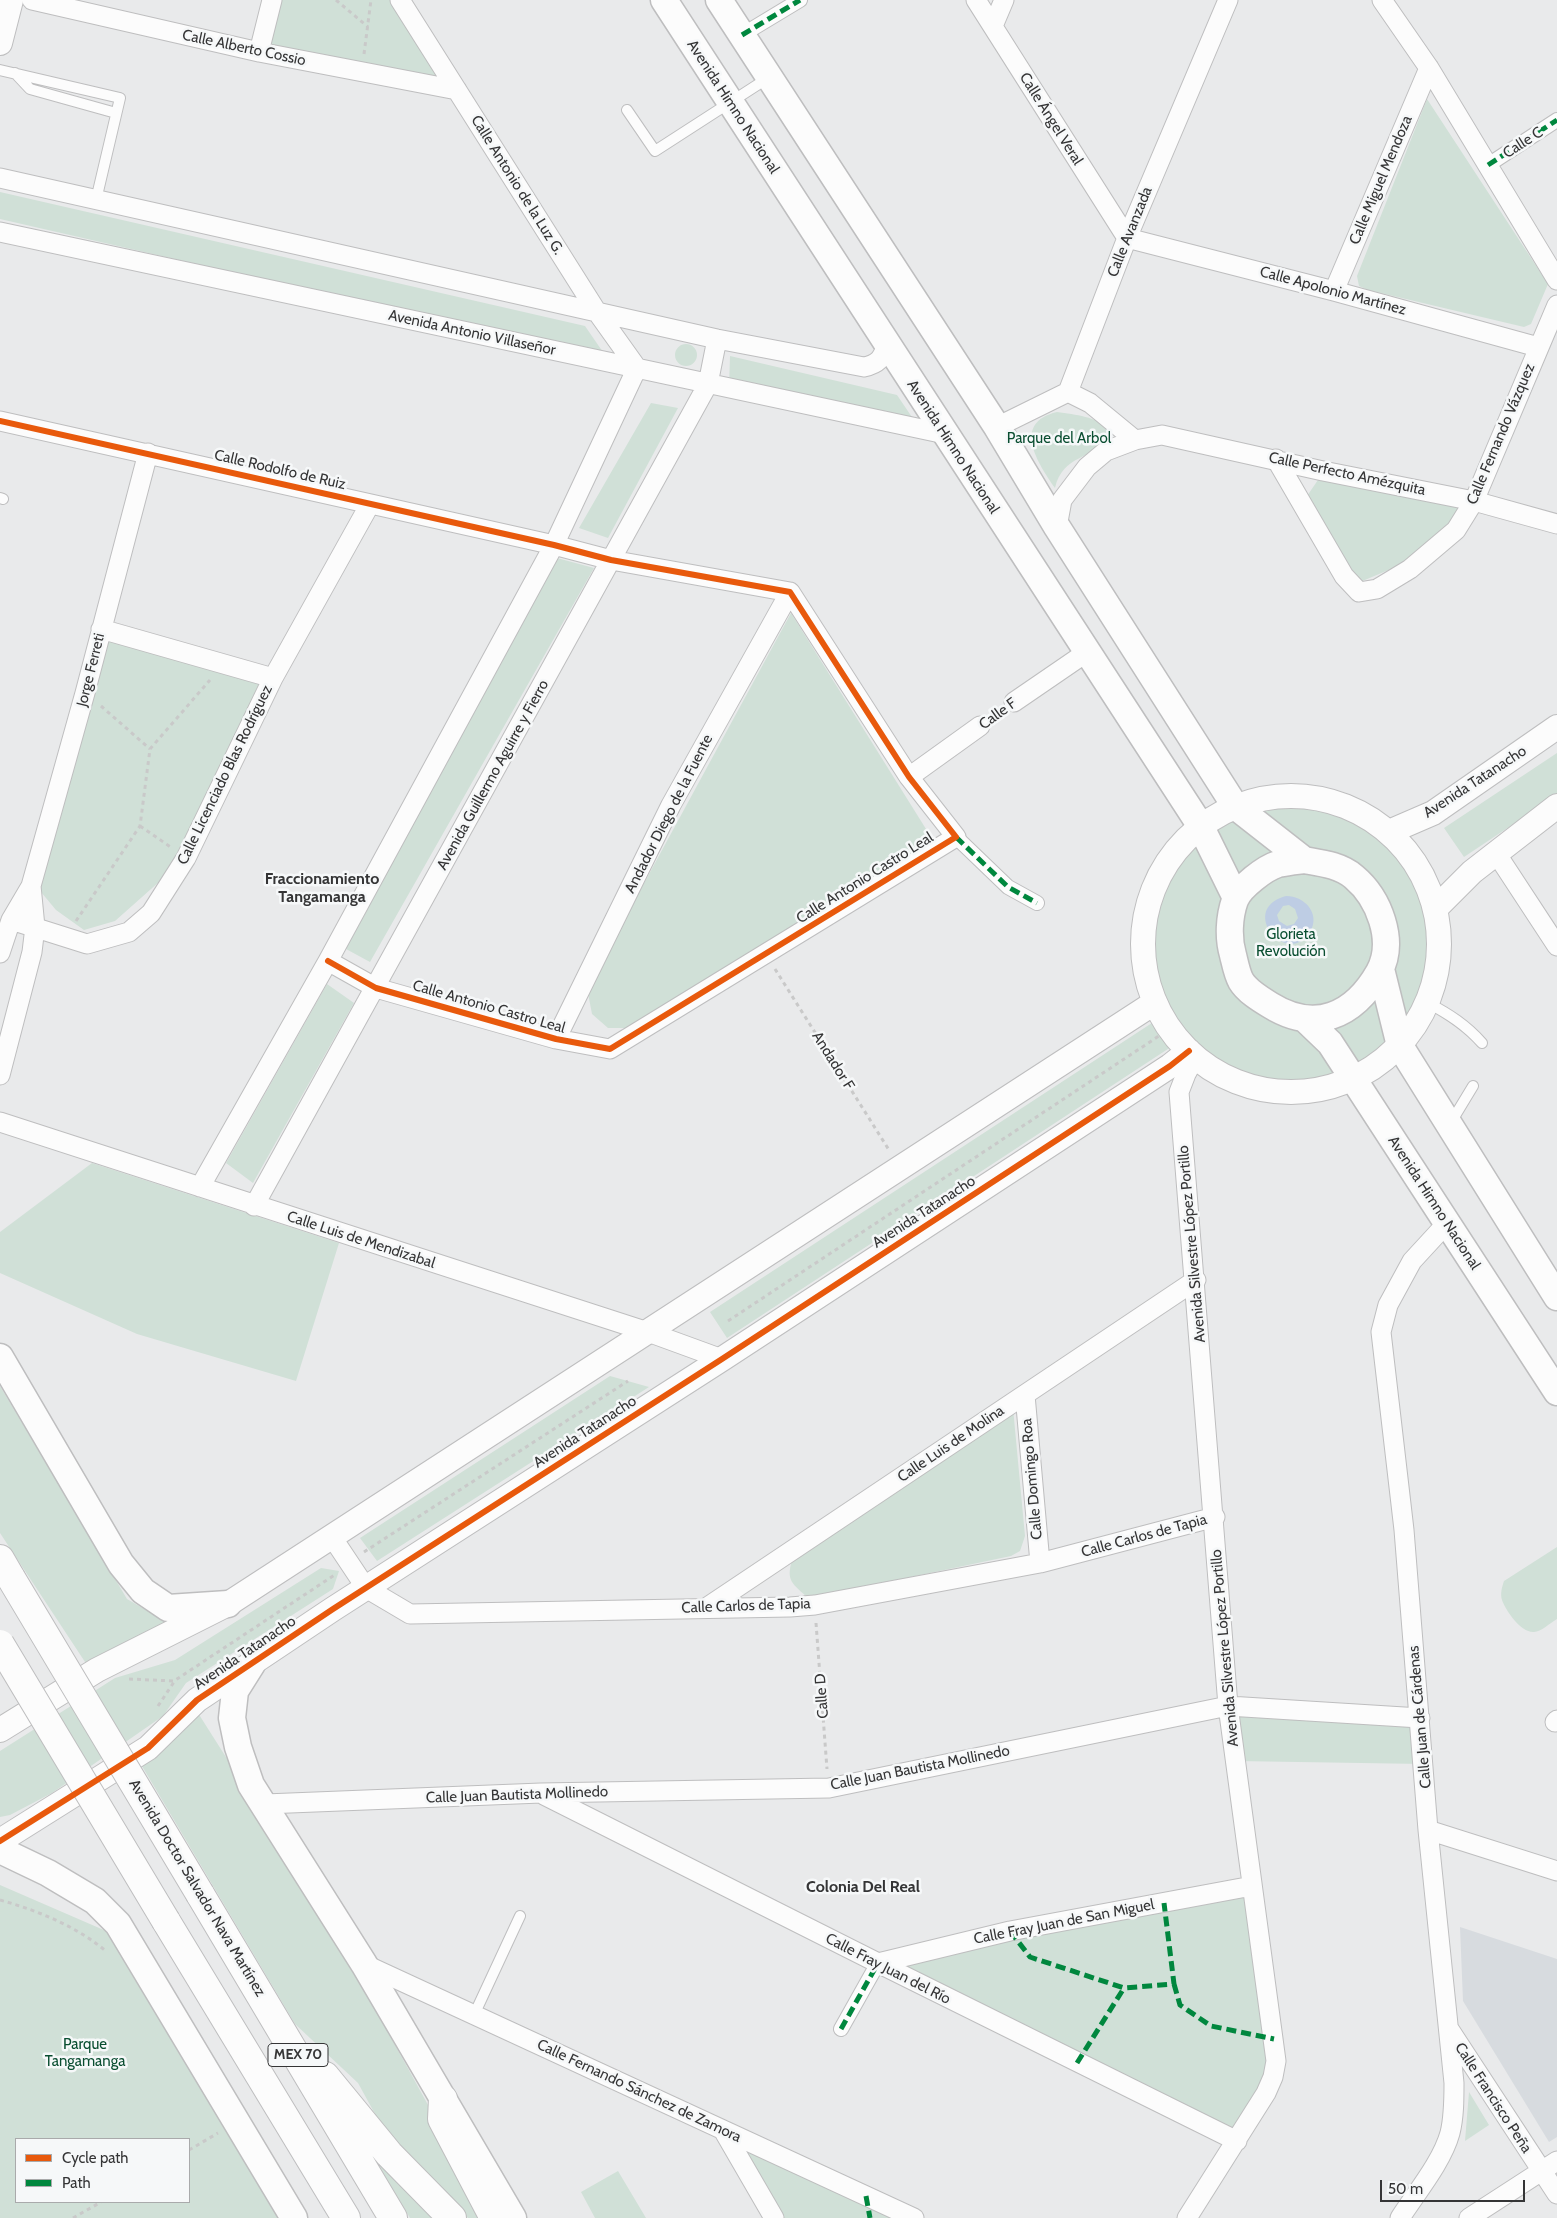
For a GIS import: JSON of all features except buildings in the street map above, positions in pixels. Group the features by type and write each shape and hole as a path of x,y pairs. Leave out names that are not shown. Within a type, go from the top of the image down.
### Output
{"highway":[{"name":"Avenida Doctor Salvador Nava Martínez","path":"6,1569 280,2025 393,2218"},
{"name":"MEX 70","path":"0,1644 346,2218"},
{"path":"280,2025 340,2093 389,2154 452,2218"},
{"path":"443,2099 442,2119 494,2218"}],"main road":[{"name":"Avenida Himno Nacional","path":"664,0 1200,825 1236,898"},
{"path":"719,0 996,427 1057,527 1235,806 1304,860"},
{"path":"1304,860 1330,864 1353,876 1371,895 1382,918 1386,944 1381,969 1367,992 1347,1009 1322,1019 1305,1019 1283,1013 1258,997 1240,980 1229,940 1236,898 1254,878 1277,864 1304,860"},
{"path":"1381,969 1400,1046 1557,1297"},
{"name":"Avenida Himno Nacional","path":"1305,1019 1330,1043 1557,1392"},
{"path":"0,1357 121,1564 143,1591 168,1608 228,1604"},
{"path":"252,1664 235,1691 232,1718 238,1747 251,1784 364,1964 513,2218"},
{"path":"0,1850 48,1873 95,1902 118,1924 294,2218"}],"street":[{"path":"0,43 11,0"},
{"name":"Calle Alberto Cossio","path":"32,0 259,52 457,90"},
{"path":"259,52 272,0"},
{"name":"Calle Antonio de la Luz G.","path":"400,0 597,312 636,368"},
{"path":"742,35 800,0"},
{"name":"Calle Ángel Veral","path":"976,0 1127,238"},
{"path":"993,26 1004,0"},
{"name":"Calle Avanzada","path":"1068,392 1127,238 1228,0"},
{"path":"1382,0 1429,68 1557,280"},
{"name":"Calle Miguel Mendoza","path":"1334,291 1429,68"},
{"name":"Calle C","path":"1488,165 1557,120"},
{"path":"0,178 717,339 864,368 875,364 883,358 887,345"},
{"name":"Avenida Antonio Villaseñor","path":"0,232 945,434"},
{"name":"Calle Apolonio Martínez","path":"1127,238 1334,291 1538,347"},
{"name":"Calle Fernando Vázquez","path":"1276,459 1344,576 1359,592 1377,589 1410,569 1456,530 1474,501 1557,305"},
{"name":"Avenida Guillermo Aguirre y Fierro","path":"254,1206 708,384 717,339"},
{"path":"200,1187 328,961 554,545 636,368"},
{"path":"996,427 1068,392 1090,403 1135,440"},
{"name":"Calle Rodolfo de Ruiz","path":"0,421 554,545"},
{"name":"Calle Perfecto Amézquita","path":"1057,527 1062,500 1086,466 1106,451 1135,440 1162,435 1474,501 1557,524"},
{"name":"Jorge Ferreti","path":"0,953 11,920 32,886 148,453"},
{"name":"Calle Licenciado Blas Rodríguez","path":"11,920 87,944 129,932 151,912 186,858 273,678 370,504"},
{"path":"554,545 610,560 790,592"},
{"name":"Calle Antonio Castro Leal","path":"328,961 376,988 556,1039 610,1049 956,837 909,777 790,592"},
{"name":"Andador Diego de la Fuente","path":"556,1039 671,805 790,592"},
{"path":"101,629 273,678"},
{"name":"Calle F","path":"1014,702 1087,652"},
{"name":"Calle F","path":"909,777 980,726"},
{"name":"Avenida Tatanacho","path":"1389,832 1433,813 1557,727"},
{"path":"1296,795 1346,805 1389,832 1421,872 1438,916 1439,963 1428,1003 1400,1046 1354,1080 1317,1091 1267,1091 1220,1075 1181,1044 1154,1003 1142,955 1146,906 1166,861 1200,825 1235,806 1245,802 1296,795"},
{"path":"1435,909 1472,872 1557,806"},
{"path":"956,837 1008,887 1037,903"},
{"path":"1496,853 1557,946"},
{"name":"Jorge Ferreti","path":"0,1075 16,1020 32,952 35,927 32,886"},
{"path":"0,1730 111,1662 228,1604 1154,1003"},
{"name":"Avenida Tatanacho","path":"0,1841 148,1748 196,1700 1170,1066 1193,1054"},
{"name":"Avenida Silvestre López Portillo","path":"1187,2218 1266,2093 1273,2077 1276,2061 1228,1706 1215,1517 1180,1092 1193,1054"},
{"name":"Calle Luis de Mendizabal","path":"0,1122 254,1206 648,1332 722,1359"},
{"name":"Calle Juan de Cárdenas","path":"1400,2218 1434,2165 1450,2134 1454,2091 1428,1830 1404,1530 1381,1332 1388,1305 1412,1261 1447,1223"},
{"name":"Calle Luis de Molina","path":"706,1608 1196,1280"},
{"name":"Calle Domingo Roa","path":"1025,1395 1040,1563"},
{"name":"Calle Carlos de Tapia","path":"332,1537 366,1588 410,1614 790,1608 1040,1563 1215,1517"},
{"name":"Calle Juan Bautista Mollinedo","path":"265,1804 541,1793 829,1788 1228,1706 1420,1718"},
{"name":"Calle Fray Juan del Río","path":"541,1793 1237,2141"},
{"path":"1428,1830 1557,1872"},
{"name":"Calle Fray Juan de San Miguel","path":"878,1963 1010,1931 1252,1886"},
{"path":"841,2029 878,1963"},
{"name":"Calle Fernando Sánchez de Zamora","path":"364,1964 914,2218"},
{"name":"Calle Francisco Peña","path":"1447,2026 1549,2166 1557,2194"},
{"path":"723,2130 774,2218"},
{"path":"1469,2218 1549,2166"}],"lane":[{"path":"0,70 120,98 96,200"},
{"path":"14,73 30,89 116,113"},
{"path":"627,110 655,151 768,77"},
{"path":"1428,1003 1456,1018 1482,1043"},
{"path":"1450,1125 1473,1086"},
{"path":"474,2015 520,1916"}],"path":[{"path":"336,0 368,27"},
{"path":"362,72 371,0"},
{"path":"65,937 140,826 150,749 224,664"},
{"path":"85,693 150,749"},
{"path":"140,826 186,858"},
{"path":"728,1321 1171,1028"},
{"path":"111,1662 115,1678 174,1681 350,1564 368,1549 628,1381"},
{"path":"190,2149 221,2131"},
{"path":"73,2218 98,2203"}],"shaded area":[{"path":"1460,1927 1557,1959 1557,2137 1549,2142 1463,2001"}],"green space":[{"path":"272,0 400,0 457,90 259,52"},
{"path":"1427,99 1548,284 1531,324 1524,327 1368,290 1359,286 1357,276"},
{"path":"0,192 585,326 607,358 0,219"},
{"path":"686,344 694,347 697,355 694,363 686,366 678,363 675,355 678,347"},
{"path":"730,356 897,395 918,426 729,387"},
{"path":"651,403 678,408 608,538 579,528"},
{"name":"Parque del Arbol","path":"1057,412 1092,419 1110,430 1111,437 1095,450 1079,458 1064,469 1055,488 1036,456 1032,445 1032,434 1035,425 1043,417"},
{"path":"1320,477 1465,508 1403,564 1360,582 1305,499"},
{"path":"557,558 594,568 370,962 346,949"},
{"path":"791,613 926,829 925,839 919,848 631,1028 608,1028 592,1014 587,988"},
{"path":"101,629 270,680 186,858 115,921 84,930 56,910 41,892 37,876"},
{"path":"1557,753 1557,795 1464,857 1444,828"},
{"name":"Glorieta Revolución","path":"1291,796 1320,799 1348,807 1373,821 1396,839 1414,862 1428,887 1436,915 1439,944 1436,973 1428,1001 1414,1026 1396,1049 1373,1067 1348,1081 1320,1089 1291,1092 1262,1089 1234,1081 1209,1067 1186,1049 1168,1026 1154,1001 1146,973 1143,944 1146,915 1154,887 1168,862 1186,839 1209,821 1234,807 1262,799"},
{"path":"327,984 354,1003 253,1183 226,1163"},
{"path":"1155,1021 1174,1045 727,1338 710,1312"},
{"path":"92,1163 339,1243 296,1381 137,1334 0,1273 0,1232"},
{"path":"610,1376 649,1387 377,1561 360,1538"},
{"path":"0,1386 127,1599 170,1624 89,1668 0,1533"},
{"path":"1013,1408 1025,1536 1020,1551 1011,1556 825,1595 806,1596 796,1587 790,1575 793,1557"},
{"path":"1557,1547 1557,1619 1540,1631 1529,1631 1519,1625 1504,1605 1501,1595 1504,1581"},
{"path":"321,1568 339,1571 333,1589 186,1683 163,1716 52,1793 10,1815 0,1817 0,1751 115,1678 175,1660"},
{"path":"1228,1706 1420,1718 1424,1764 1235,1761"},
{"path":"198,1713 257,1806 354,1970 490,2218 468,2218 397,2154 358,2083 295,2024 136,1756"},
{"name":"Parque Tangamanga","path":"0,1885 113,1934 281,2218 0,2218"},
{"path":"1252,1886 1276,2061 1237,2141 878,1963"},
{"path":"1469,2092 1489,2125 1465,2141"},
{"path":"723,2130 914,2218 774,2218"},
{"path":"389,2154 452,2218 410,2218 378,2164"},
{"path":"618,2171 646,2218 595,2218 581,2192"}],"water":[{"path":"1286,896 1299,899 1309,907 1314,919 1313,925 1310,932 1300,942 1290,944 1279,940 1271,933 1266,923 1266,912 1272,903","holes":["1289,905 1295,909 1298,918 1294,924 1287,926 1279,921 1277,915 1283,906"]}],"marked path":[{"path":"742,35 800,0"},
{"path":"1488,165 1557,120"},
{"path":"956,837 1008,887 1037,903"},
{"path":"1010,1931 1030,1957 1124,1988 1174,1984 1164,1903"},
{"path":"841,2029 878,1963"},
{"path":"1174,1984 1180,2005 1211,2026 1274,2039"},
{"path":"1077,2063 1124,1988"},
{"path":"866,2196 870,2218"}],"cycle path":[{"path":"0,421 554,545 611,560 790,592 909,777 956,837 610,1049 556,1039 376,988 328,961"},
{"path":"0,1841 148,1748 197,1700 333,1609 722,1359 1170,1066 1189,1051"}],"district":[{"name":"Fraccionamiento Tangamanga","path":"322,888"},
{"name":"Colonia Del Real","path":"863,1887"}]}
